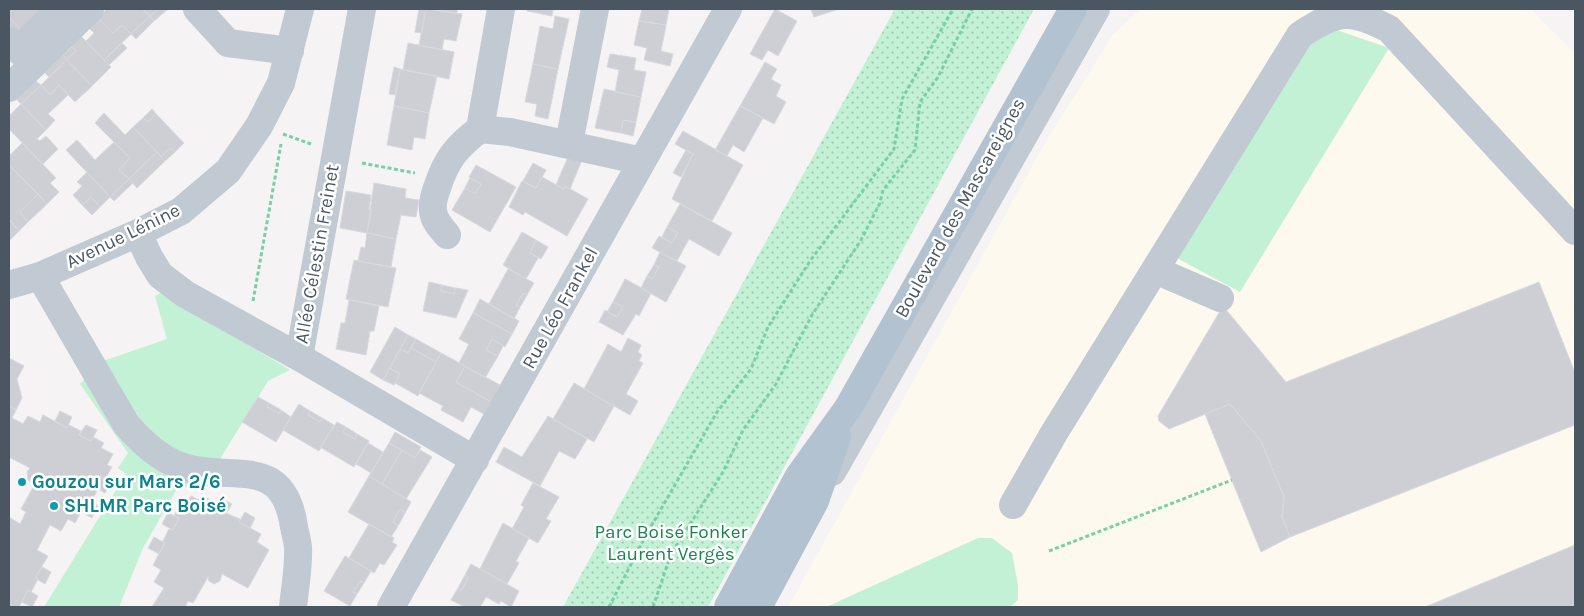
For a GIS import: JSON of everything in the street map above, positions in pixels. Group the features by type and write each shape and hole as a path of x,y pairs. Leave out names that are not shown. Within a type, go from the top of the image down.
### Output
{"main road":[{"name":"Boulevard des Mascareignes","path":"728,607 799,476 848,408 1073,9"},
{"name":"Boulevard des Mascareignes","path":"758,607 815,501 848,408"}],"street":[{"path":"9,88 20,52 60,9"},
{"path":"20,52 90,9"},
{"path":"197,9 228,43 290,51"},
{"name":"Avenue Lénine","path":"9,285 40,276 138,233 181,210 228,171 271,130 300,9"},
{"name":"Allée Célestin Freinet","path":"362,9 334,155 299,357 475,460"},
{"path":"447,235 437,223 433,212 433,201 447,160 462,143 480,129 501,9"},
{"path":"568,143 595,9"},
{"name":"Rue Léo Frankel","path":"391,607 728,9"},
{"path":"815,501 1096,9"},
{"path":"1013,505 1054,433 1300,35 1329,17 1348,14 1366,17 1389,29 1575,231"},
{"path":"480,129 510,132 568,143 642,162"},
{"path":"138,233 160,275 185,294 299,357"},
{"path":"1155,270 1220,298"},
{"path":"40,276 126,424 143,444 189,469 256,476 271,480 282,490 290,505 298,547 293,607"}],"path":[{"path":"609,607 646,535 717,412 751,369 768,327 810,261 894,148 902,99 953,9"},
{"path":"653,607 671,554 723,472 743,430 776,384 812,315 861,240 880,203 883,190 915,150 920,102 938,77 972,9"},
{"path":"248,329 269,219 271,130 334,155 440,178"},
{"path":"1049,551 1232,480"}],"shaded area":[{"path":"1140,9 1531,9 1575,54 1575,607 788,607 1045,143 1113,35"}],"green space":[{"name":"Parc Boisé Fonker Laurent Vergès","path":"895,9 1034,9 708,607 563,607"},
{"path":"1328,27 1389,48 1240,292 1175,257 1309,40"},
{"path":"162,292 290,370 268,381 204,485 178,487 143,548 119,607 44,607 126,474 118,468 128,453 80,384 103,361 167,339 155,296"},
{"path":"978,538 992,538 1012,553 1018,585 1018,600 1010,607 826,607"}],"building":[{"path":"9,9 37,9 43,14 23,32 9,17"},
{"path":"107,9 142,9 150,16 131,34 122,25 113,33 98,18"},
{"path":"142,9 158,9 150,16"},
{"path":"158,9 168,9 154,21 150,16"},
{"path":"419,9 426,9 422,33 415,32"},
{"path":"426,9 462,14 456,41 444,39 442,50 419,45"},
{"path":"433,9 457,9 457,13"},
{"path":"527,9 553,9 552,16 527,11"},
{"path":"642,9 669,9 666,25 639,21"},
{"path":"775,9 797,21 778,56 768,50 762,60 750,54"},
{"path":"811,9 839,9 814,17"},
{"path":"150,16 154,21 136,39 131,34"},
{"path":"555,16 569,19 558,69 533,64 540,26 553,29"},
{"path":"9,17 23,32 18,37 9,27"},
{"path":"98,18 113,33 122,25 131,34 104,60 86,41 94,33 88,27"},
{"path":"639,21 666,25 661,51 673,54 670,66 644,60 647,48 634,45"},
{"path":"77,32 111,67 92,86 67,60 76,51 67,42"},
{"path":"122,43 127,48 109,65 104,60"},
{"path":"408,43 454,52 449,79 403,70"},
{"path":"72,47 76,51 67,60 63,55"},
{"path":"610,54 636,58 634,70 646,72 641,97 615,92 619,70 607,67"},
{"path":"63,55 67,60 49,77 45,73"},
{"path":"67,60 92,86 75,102 59,85 50,95 41,85"},
{"path":"765,62 777,69 771,79 781,85 776,96 786,102 774,124 740,106"},
{"path":"533,64 558,69 548,119 535,116 537,104 525,102"},
{"path":"394,67 400,69 395,95 389,94"},
{"path":"400,69 437,76 429,113 394,106"},
{"path":"36,81 41,85 21,104 17,100"},
{"path":"41,85 50,95 59,85 68,95 48,114 55,120 46,130 21,104"},
{"path":"604,89 641,97 636,122 623,120 621,133 595,128"},
{"path":"21,104 46,130 37,139 40,141 46,136 58,149 43,164 9,129 9,116"},
{"path":"394,106 429,113 425,139 414,137 412,150 387,145"},
{"path":"740,106 763,118 744,152 733,145 727,156 715,150"},
{"path":"152,109 156,114 148,122 143,118"},
{"path":"104,113 125,135 133,127 157,152 129,179 119,170 130,158 95,123"},
{"path":"156,114 184,143 175,152 170,148 161,157 133,127 143,118 148,122"},
{"path":"623,120 636,122 633,136 621,133"},
{"path":"683,131 743,165 712,221 672,199 693,154 675,144"},
{"path":"77,140 95,160 114,142 130,158 119,170 129,179 110,197 66,150"},
{"path":"22,143 56,178 50,183 59,192 47,204 9,165 9,156"},
{"path":"170,148 175,152 165,161 161,157"},
{"path":"686,150 693,154 681,177 673,173"},
{"path":"157,152 165,161 137,188 129,179"},
{"path":"568,157 582,160 570,189 565,186 564,189 556,185"},
{"path":"533,163 546,170 536,188 523,181"},
{"path":"9,165 38,194 20,212 28,222 19,231 9,219"},
{"path":"476,165 516,187 490,232 452,210 465,188 475,194 481,184 469,177"},
{"path":"87,172 110,197 100,207 91,197 82,205 73,195 82,186 77,182"},
{"path":"542,177 564,189 565,186 588,199 567,236 525,212 523,215 509,207 522,181 536,188"},
{"path":"470,178 481,184 475,194 465,188"},
{"path":"129,179 133,183 114,201 110,197"},
{"path":"374,183 406,189 405,198 419,200 416,217 401,215 396,239 367,233"},
{"path":"346,191 371,195 369,209 372,209 367,233 340,228"},
{"path":"38,194 47,204 28,222 20,212"},
{"path":"91,197 100,207 92,215 82,205"},
{"path":"680,204 732,233 719,256 689,239 677,261 652,248 659,236 672,243 678,233 667,227"},
{"path":"9,222 19,231 9,241"},
{"path":"667,227 678,233 672,243 662,237"},
{"path":"522,232 536,240 530,253 538,258 526,279 503,265"},
{"path":"367,233 396,239 391,267 358,261 361,247 365,248"},
{"path":"536,240 548,247 541,259 530,253"},
{"path":"660,252 686,266 666,302 641,288 647,276 652,279 659,267 654,265"},
{"path":"354,260 396,268 388,307 346,299"},
{"path":"654,265 659,267 652,279 647,276"},
{"path":"508,269 534,283 527,295 523,293 516,305 520,307 514,319 489,304"},
{"path":"625,279 651,293 639,316 636,314 623,335 599,322 605,310 617,317 623,307 613,302"},
{"path":"429,282 442,285 441,291 454,294 455,288 468,290 456,318 423,311"},
{"path":"1539,282 1575,373 1575,425 1290,537 1282,517 1284,497 1261,441 1230,404 1169,429 1159,421 1158,416 1223,306 1286,382"},
{"path":"442,285 455,288 454,294 441,291"},
{"path":"523,293 527,295 520,307 516,305"},
{"path":"480,299 519,321 512,334 473,313"},
{"path":"349,300 379,306 374,331 370,331 366,355 336,349 341,323 345,323"},
{"path":"613,302 623,307 617,317 607,312"},
{"path":"473,313 512,334 505,347 492,339 486,350 498,356 485,378 459,363 469,344 459,339"},
{"path":"395,327 408,335 383,380 370,372"},
{"path":"408,335 416,339 408,353 400,349"},
{"path":"628,338 641,345 638,352 642,355 639,361 643,363 626,394 638,401 630,415 584,389 608,344 621,352"},
{"path":"416,339 441,353 436,362 411,348"},
{"path":"492,339 503,346 498,356 486,350"},
{"path":"411,348 436,362 418,396 395,383 400,374 390,368 400,349 408,353"},
{"path":"441,353 465,366 456,382 491,402 484,414 471,407 463,422 441,410 443,406 419,393"},
{"path":"9,358 24,366 17,379 22,398 16,410 9,406"},
{"path":"465,366 500,385 491,402 456,382"},
{"path":"390,368 400,374 394,385 383,380"},
{"path":"574,383 614,406 594,442 553,419"},
{"path":"258,397 269,403 267,407 279,414 281,410 291,417 276,442 242,422"},
{"path":"269,403 281,410 279,414 267,407"},
{"path":"299,404 310,411 308,415 320,422 322,418 334,425 319,451 283,430"},
{"path":"1230,404 1261,441 1284,497 1282,517 1290,537 1261,552 1205,414"},
{"name":"SHLMR Parc Boisé","path":"9,406 16,410 12,418 23,424 28,416 40,422 43,415 67,428 69,425 81,431 79,435 91,441 93,437 104,443 101,448 113,454 107,465 112,467 105,479 100,476 95,487 98,489 91,502 88,500 75,523 68,519 61,531 50,525 37,550 48,556 35,578 38,579 31,592 28,590 19,607 9,607 9,517 20,524 26,512 21,509 35,484 28,480 27,472 30,468 9,457"},
{"path":"60,411 72,417 67,428 55,421"},
{"path":"310,411 322,418 320,422 308,415"},
{"path":"548,416 587,439 575,459 559,451 540,486 496,462 504,447 522,457"},
{"path":"337,422 346,427 343,432 355,439 357,434 369,441 354,467 320,447"},
{"path":"86,425 97,430 91,441 79,435"},
{"path":"346,427 357,434 355,439 343,432"},
{"path":"395,432 421,447 415,458 389,443"},
{"path":"368,443 383,452 371,473 356,464"},
{"path":"389,443 402,450 382,484 369,476"},
{"path":"402,450 415,458 420,450 432,457 406,499 382,484"},
{"path":"100,476 111,483 105,493 95,487"},
{"path":"369,476 411,502 405,513 400,509 393,522 398,526 391,537 348,512"},
{"path":"533,483 559,497 546,519 551,521 538,543 512,529 524,507 521,505"},
{"path":"191,496 203,502 206,498 217,503 214,508 240,519 239,522 261,534 257,542 269,550 248,588 222,574 220,581 214,584 209,581 208,577 193,603 188,601 185,607 152,607 164,588 154,582 161,570 153,565 165,543 163,541 169,529 173,530 179,518 174,516 180,505 185,507"},
{"path":"219,498 232,504 226,514 214,508"},
{"path":"88,500 98,506 92,518 81,512"},
{"path":"400,509 405,513 398,526 393,522"},
{"path":"245,512 255,518 250,528 239,522"},
{"path":"168,513 179,518 173,530 162,524"},
{"path":"503,523 529,538 516,561 519,563 507,584 480,569"},
{"path":"369,524 394,538 392,542 397,545 384,565 380,563 374,573 349,558"},
{"path":"154,537 165,543 159,554 148,548"},
{"path":"1575,545 1575,607 1425,607"},
{"path":"345,556 371,571 364,583 360,581 353,592 357,594 350,606 324,591"},
{"path":"471,564 519,591 511,607 501,601 499,604 486,597 480,607 465,607 451,600 458,588 462,590 468,577 465,575"},
{"path":"42,567 51,572 45,584 35,578"},
{"path":"465,575 468,577 462,590 458,588"},
{"path":"360,581 364,583 357,594 353,592"},
{"path":"28,590 38,596 32,607 22,602"}],"place":[{"name":"Gouzou sur Mars 2/6","path":"22,482"},
{"name":"SHLMR Parc Boisé","path":"54,506"}]}
